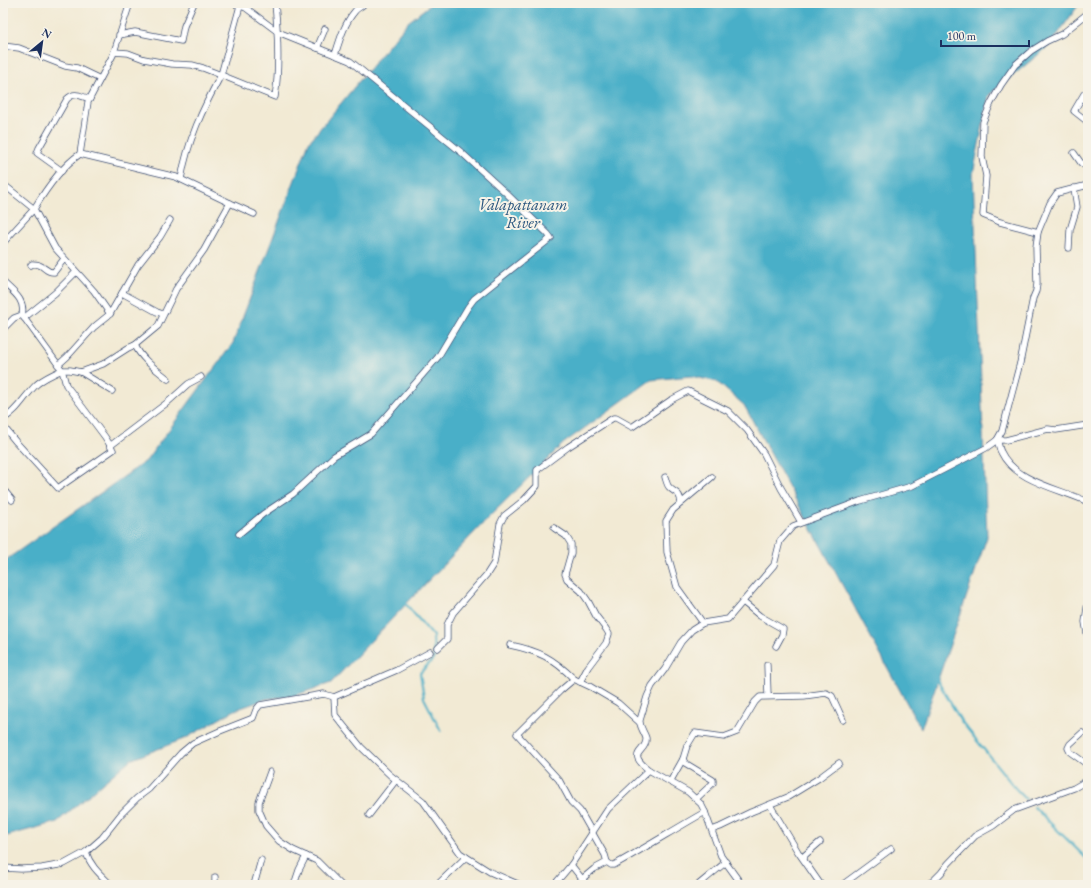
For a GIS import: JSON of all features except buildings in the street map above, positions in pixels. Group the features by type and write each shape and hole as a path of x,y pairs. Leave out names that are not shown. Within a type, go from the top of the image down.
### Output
{"street":[{"path":"80,154 90,99 114,52 130,3"},
{"path":"119,35 135,32 181,41 184,26 194,3"},
{"path":"232,3 246,8 278,32 350,61 461,152 506,193 551,238 474,299 438,357 371,434 334,456 293,494 263,514 239,534"},
{"path":"114,52 128,53 144,59 172,64 192,65 203,68 275,97 277,84 278,32 275,3"},
{"path":"335,55 344,26 356,9 365,3"},
{"path":"181,179 189,143 201,114 221,75 240,6"},
{"path":"1038,232 1000,222 983,215 986,176 982,157 983,122 1001,85 1015,65 1047,41 1062,34 1088,13"},
{"path":"317,48 325,29"},
{"path":"3,46 19,48 65,66 77,68 100,79"},
{"path":"62,171 37,153 67,99 71,95 75,94 90,99"},
{"path":"1084,94 1074,112 1088,122"},
{"path":"1074,153 1081,163 1088,168"},
{"path":"3,244 34,209 72,159 80,154 176,177 254,214"},
{"path":"3,184 34,209 55,248 94,291 110,314"},
{"path":"639,722 646,697 681,642 692,630 703,624 728,619 774,565 780,541 793,526 800,522 860,501 912,486 986,448 998,440 1002,431 1017,375 1033,298 1036,291 1036,247 1038,232 1050,202 1057,194 1088,185"},
{"path":"1070,248 1070,230 1077,207 1074,188"},
{"path":"81,372 103,364 135,345 158,326 176,289 204,250 230,203"},
{"path":"58,365 94,327 110,314 138,265 160,237 170,220"},
{"path":"31,265 40,265 51,273 54,272 64,259"},
{"path":"3,329 14,318 23,317 55,293 76,272"},
{"path":"3,282 22,302 23,317 62,370 66,385 113,450 58,488 3,426"},
{"path":"122,293 157,312 164,314"},
{"path":"135,345 143,356 168,379"},
{"path":"3,419 43,379 62,370 81,372 112,390"},
{"path":"110,446 168,402 188,384 201,377"},
{"path":"438,648 447,639 447,625 453,613 487,574 494,563 500,524 504,516 524,500 537,486 537,470 568,447 613,418 616,418 632,427 671,400 688,391 728,411 747,430 764,454 800,522"},
{"path":"998,440 1019,438 1048,429 1056,430 1088,425"},
{"path":"998,440 1001,452 1014,469 1033,481 1088,502"},
{"path":"665,477 669,488 676,492 681,503"},
{"path":"703,624 677,587 667,552 666,520 673,510 712,477"},
{"path":"3,489 12,500"},
{"path":"554,528 566,536 571,544 571,554 565,574 567,579 581,591 609,634 606,643 588,667 580,682"},
{"path":"1088,601 1085,622 1088,639"},
{"path":"743,602 760,616 783,629 782,635 776,646"},
{"path":"510,645 530,649 560,665 574,679 592,687 618,703 639,722 646,737 646,741 638,753 638,758 641,765 688,792 701,804 706,812 721,856 742,885"},
{"path":"3,868 42,868 64,864 86,852 102,838 121,814 137,798 149,789 181,753 193,743 253,718 260,705 324,694 334,698 397,670 430,652"},
{"path":"767,665 768,696"},
{"path":"574,679 560,691 518,734 559,780 571,802 580,811 605,855 607,862 614,865 667,836 706,812"},
{"path":"670,782 683,759 687,746 695,733 724,737 738,732 755,702 760,697 804,696 826,693 832,696 843,720"},
{"path":"334,698 335,715 361,748 396,780 423,801 460,853 490,872 520,885"},
{"path":"1082,733 1070,744 1068,748 1070,752 1088,764"},
{"path":"683,759 685,763 713,780 714,783 696,799"},
{"path":"712,830 788,797 839,763"},
{"path":"554,885 571,865 608,808 649,770"},
{"path":"270,772 258,802 266,826 279,841 316,861 341,885"},
{"path":"369,815 396,780"},
{"path":"926,885 937,877 975,836 993,826 1014,810 1074,788 1088,780"},
{"path":"770,805 820,885"},
{"path":"804,859 805,856 820,842"},
{"path":"842,885 892,849"},
{"path":"86,852 88,859 98,873 111,885"},
{"path":"294,885 298,870 306,856"},
{"path":"437,885 466,857"},
{"path":"254,885 261,860"},
{"path":"582,879 594,869 607,862"},
{"path":"698,885 726,862"},
{"path":"571,865 587,885"},
{"path":"214,885 215,877"}],"water":[{"name":"Valapattanam River","path":"432,3 1080,3 1050,45 989,95 973,174 987,537 921,729 744,405 717,382 691,376 651,380 564,443 490,516 331,683 293,696 266,699 235,710 186,738 130,760 57,822 3,837 3,562 146,461 233,343 309,142 407,23"}],"waterway":[{"path":"405,603 433,636 434,658 420,673 424,698 441,731"},
{"path":"936,678 961,721 1016,789 1026,799"},
{"path":"1034,807 1088,860"}]}
